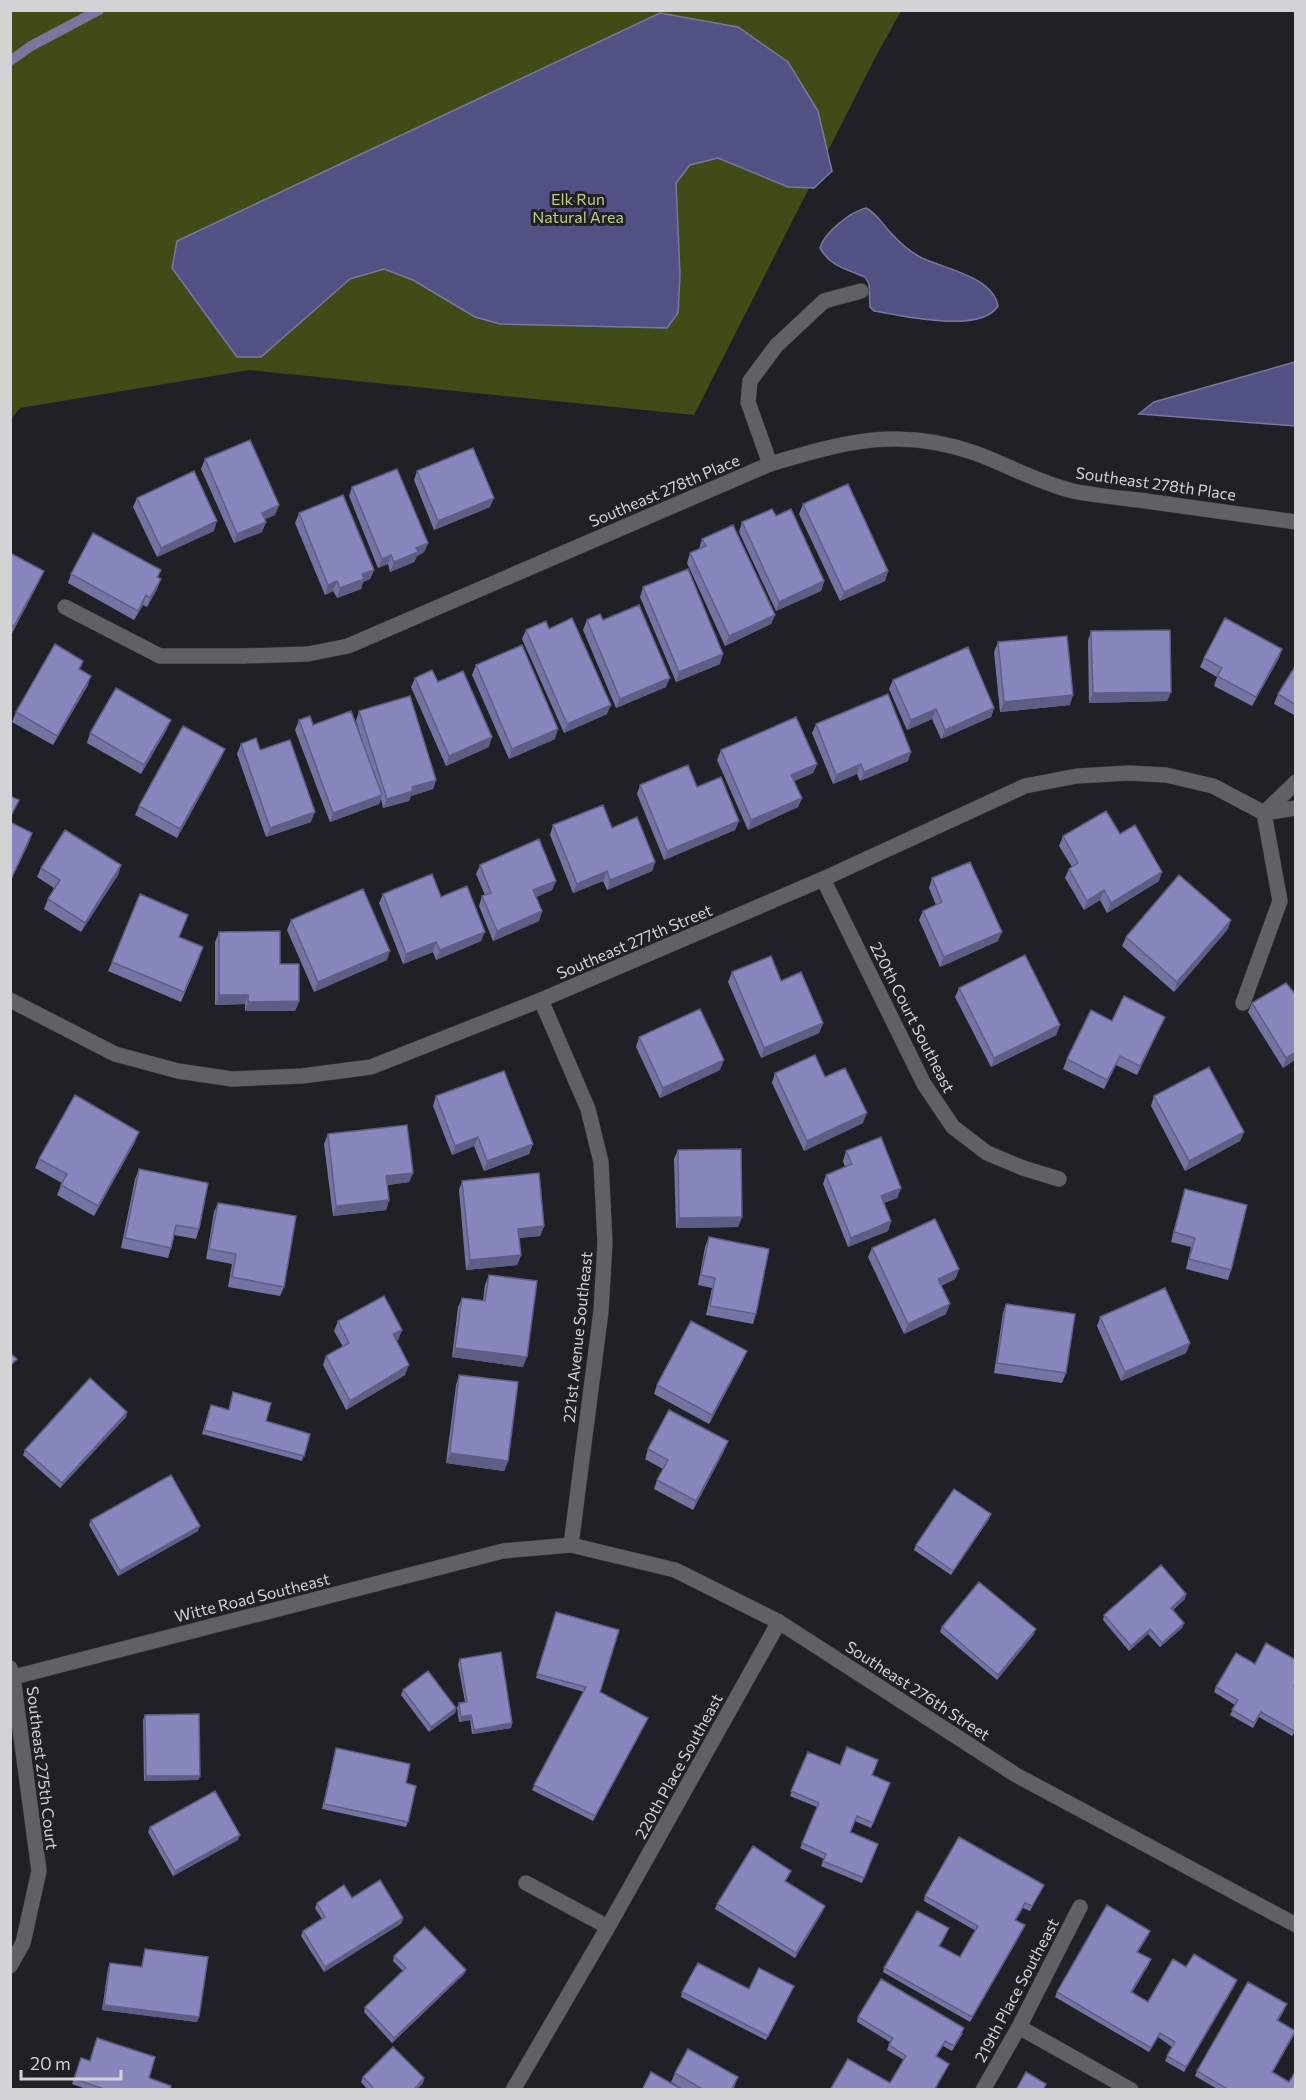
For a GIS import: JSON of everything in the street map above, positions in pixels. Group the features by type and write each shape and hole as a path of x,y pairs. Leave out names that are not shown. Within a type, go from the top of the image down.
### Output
{"street":[{"path":"770,464 748,402 750,381 776,346 824,302 861,291"},
{"name":"Southeast 278th Place","path":"65,607 160,656 308,654 348,646 770,464 832,445 872,439 942,443 976,453 1074,491 1296,522"},
{"name":"Southeast 277th Street","path":"10,1000 115,1054 178,1071 232,1079 302,1076 371,1067 541,1000 824,879 1025,786 1077,776 1128,773 1166,775 1213,786 1264,813"},
{"path":"1264,813 1296,782"},
{"path":"1264,813 1296,808"},
{"path":"1243,1004 1280,901 1264,813"},
{"name":"220th Court Southeast","path":"824,879 924,1084 953,1127 987,1153 1023,1168 1059,1179"},
{"name":"221st Avenue Southeast","path":"541,1000 588,1109 602,1162 605,1243 601,1311 571,1545"},
{"name":"Southeast 276th Street","path":"503,1551 571,1545 675,1570 779,1622 1016,1775 1296,1924"},
{"name":"Witte Road Southeast","path":"11,1675 503,1551"},
{"name":"220th Place Southeast","path":"513,2090 608,1927 779,1622"},
{"name":"Southeast 275th Court","path":"10,1966 23,1943 39,1871 11,1675"},
{"path":"526,1883 608,1927"},
{"name":"219th Place Southeast","path":"983,2090 1019,2027 1080,1907"},
{"path":"1019,2027 1131,2090"}],"green space":[{"name":"Elk Run Natural Area","path":"11,11 901,11 694,415 249,370 20,408 11,419"}],"shaded area":[{"path":"660,13 738,27 788,62 818,111 832,171 814,188 788,187 718,158 690,165 676,183 680,275 678,313 667,328 500,324 475,317 413,280 384,269 350,279 261,357 237,357 172,268 177,241"},
{"path":"866,208 876,215 896,239 913,253 978,281 994,296 998,306 989,314 959,321 921,319 874,311 870,307 869,284 865,277 834,264 820,248 822,242 838,224"},
{"path":"1295,362 1295,426 1139,414 1154,402"}],"building":[{"path":"250,440 279,505 262,513 266,522 237,534 205,459"},
{"path":"473,448 494,498 438,521 417,471"},
{"path":"397,469 428,543 416,548 418,552 394,562 391,555 382,559 352,487"},
{"path":"194,471 217,521 161,548 137,498"},
{"path":"848,484 888,571 844,592 803,504"},
{"path":"343,495 374,570 362,574 364,579 340,588 337,581 328,585 299,513"},
{"path":"772,509 776,516 791,509 824,581 779,602 742,522"},
{"path":"733,525 775,615 729,636 690,553 706,546 702,539"},
{"path":"93,533 161,570 157,577 161,579 150,598 146,595 138,611 71,574"},
{"path":"10,553 44,571 14,626 10,624"},
{"path":"688,569 723,654 679,672 643,587"},
{"path":"639,605 670,678 620,699 587,620 600,614 603,620"},
{"path":"572,618 611,705 567,724 526,630 546,621 549,629"},
{"path":"1225,618 1282,649 1256,697 1217,676 1222,668 1204,658"},
{"path":"1170,630 1171,692 1093,693 1091,631"},
{"path":"1067,636 1073,695 1004,702 998,642"},
{"path":"55,644 83,661 79,669 91,676 57,736 16,712"},
{"path":"522,645 558,729 512,749 476,665"},
{"path":"968,647 994,708 945,730 936,709 911,720 893,680"},
{"path":"1296,665 1296,705 1278,694"},
{"path":"432,670 438,682 463,671 492,737 449,756 415,678"},
{"path":"116,688 171,720 144,765 90,733"},
{"path":"888,694 911,752 864,772 861,764 836,775 816,724"},
{"path":"410,696 436,780 412,787 413,791 387,799 359,711"},
{"path":"351,711 382,795 333,813 299,720 310,716 313,725"},
{"path":"796,717 817,764 791,775 802,798 751,820 721,750"},
{"path":"183,726 225,749 180,829 139,806"},
{"path":"256,738 260,750 290,740 315,812 270,828 241,744"},
{"path":"688,765 697,787 721,777 739,821 667,851 640,785"},
{"path":"10,796 19,800 10,818"},
{"path":"603,805 612,828 637,817 655,862 610,880 607,871 577,884 553,825"},
{"path":"1106,811 1120,834 1135,825 1162,872 1111,903 1104,890 1087,901 1069,869 1078,863 1063,836"},
{"path":"10,822 32,833 12,877 10,877"},
{"path":"65,830 121,865 85,923 48,899 60,880 41,868"},
{"path":"539,839 556,881 533,890 542,911 497,931 482,896 491,893 480,865"},
{"path":"970,862 1002,932 944,957 923,911 942,902 932,878"},
{"path":"432,874 441,897 467,886 485,932 440,950 436,942 406,954 383,894"},
{"path":"1179,875 1231,920 1177,982 1126,937"},
{"path":"363,889 390,951 318,982 291,920"},
{"path":"140,894 188,915 179,937 203,947 184,992 112,962"},
{"path":"280,931 280,964 299,964 299,1001 248,1002 248,995 219,995 219,932"},
{"path":"1025,955 1060,1025 994,1058 959,988"},
{"path":"771,956 781,981 801,972 823,1023 764,1048 732,972"},
{"path":"1286,983 1296,995 1296,1052 1286,1058 1252,1003"},
{"path":"1124,996 1165,1017 1140,1066 1120,1056 1107,1080 1067,1059 1091,1010 1112,1021"},
{"path":"700,1009 724,1060 663,1088 639,1037"},
{"path":"815,1055 825,1077 845,1068 867,1113 807,1141 775,1073"},
{"path":"1209,1067 1244,1132 1189,1161 1154,1096"},
{"path":"504,1071 533,1144 487,1161 478,1137 455,1146 436,1096"},
{"path":"75,1095 139,1132 98,1206 61,1185 67,1174 39,1159"},
{"path":"407,1125 413,1173 386,1176 389,1200 336,1206 328,1134"},
{"path":"881,1137 901,1188 881,1196 891,1221 851,1238 826,1175 852,1164 846,1151"},
{"path":"741,1149 742,1217 679,1218 678,1150"},
{"path":"139,1169 208,1183 199,1229 176,1225 171,1248 125,1238"},
{"path":"539,1173 544,1226 518,1229 521,1255 470,1260 462,1181"},
{"path":"1185,1189 1247,1205 1231,1270 1189,1259 1195,1238 1174,1232"},
{"path":"218,1203 296,1216 284,1287 232,1277 236,1254 209,1249"},
{"path":"935,1219 959,1269 938,1279 950,1304 908,1324 872,1248"},
{"path":"709,1237 769,1249 756,1314 710,1306 715,1278 701,1275"},
{"path":"489,1275 537,1281 527,1357 455,1348 462,1298 485,1301"},
{"path":"1165,1288 1190,1343 1125,1372 1100,1317"},
{"path":"384,1296 402,1330 393,1334 409,1365 350,1401 326,1356 349,1343 338,1321"},
{"path":"1006,1304 1075,1314 1066,1373 997,1363"},
{"path":"691,1321 747,1351 712,1415 657,1385"},
{"path":"10,1353 17,1359 10,1366"},
{"path":"459,1375 518,1382 508,1461 450,1453"},
{"path":"90,1378 127,1412 62,1483 25,1450"},
{"path":"233,1392 271,1403 266,1421 310,1434 304,1456 204,1430 211,1405 229,1410"},
{"path":"669,1410 728,1441 696,1501 657,1480 668,1460 648,1449"},
{"path":"171,1475 200,1526 120,1571 91,1520"},
{"path":"954,1489 991,1514 953,1571 916,1545"},
{"path":"1161,1565 1186,1594 1171,1608 1184,1623 1162,1643 1150,1629 1131,1646 1104,1615"},
{"path":"979,1582 1036,1629 998,1675 942,1627"},
{"path":"556,1612 619,1630 600,1692 648,1718 595,1816 534,1785 586,1687 537,1674"},
{"path":"1266,1643 1296,1660 1294,1686 1296,1687 1296,1728 1294,1731 1261,1712 1254,1723 1232,1710 1238,1700 1216,1687 1236,1653 1255,1664"},
{"path":"501,1652 512,1723 474,1730 471,1715 461,1717 459,1703 467,1702 460,1659"},
{"path":"428,1671 456,1708 431,1727 403,1690"},
{"path":"199,1714 200,1776 146,1776 145,1715"},
{"path":"847,1747 878,1760 872,1775 890,1783 873,1823 857,1816 850,1832 878,1844 864,1878 823,1861 826,1854 802,1843 819,1803 791,1791 808,1752 840,1765"},
{"path":"336,1748 410,1764 406,1783 416,1786 408,1822 324,1804"},
{"path":"215,1791 240,1835 175,1871 150,1827"},
{"path":"959,1837 1044,1885 1032,1906 1025,1903 1015,1920 1025,1925 972,2017 884,1968 917,1911 949,1928 939,1946 960,1957 978,1926 925,1896"},
{"path":"753,1846 791,1871 785,1881 825,1906 796,1953 717,1904"},
{"path":"380,1880 403,1918 325,1967 303,1931 325,1917 317,1903 344,1885 352,1898"},
{"path":"1107,1905 1150,1931 1137,1952 1151,1959 1131,1992 1148,2002 1173,1959 1186,1967 1194,1954 1237,1980 1186,2067 1167,2056 1175,2042 1160,2033 1151,2048 1057,1992"},
{"path":"425,1927 466,1970 394,2038 365,2007 406,1968 394,1956"},
{"path":"145,1949 208,1957 199,2017 104,2005 110,1963 142,1967"},
{"path":"698,1963 749,1989 759,1968 794,1986 768,2036 682,1992"},
{"path":"881,1979 964,2028 954,2046 945,2041 936,2056 949,2064 934,2090 830,2090 848,2059 890,2083 906,2056 889,2045 893,2038 858,2017"},
{"path":"1248,1982 1287,2004 1277,2020 1295,2031 1272,2072 1289,2082 1296,2071 1296,2090 1229,2090 1197,2071"},
{"path":"97,2038 155,2057 149,2078 171,2086 170,2090 107,2090 74,2079 81,2058 90,2061"},
{"path":"393,2047 424,2078 413,2090 375,2090 363,2077"},
{"path":"688,2049 738,2077 731,2090 704,2090 675,2073"},
{"path":"651,2072 683,2090 642,2090"},
{"path":"1026,2072 1046,2084 1043,2090 1016,2090"}],"waterway":[{"path":"10,61 31,46 99,10"}]}
